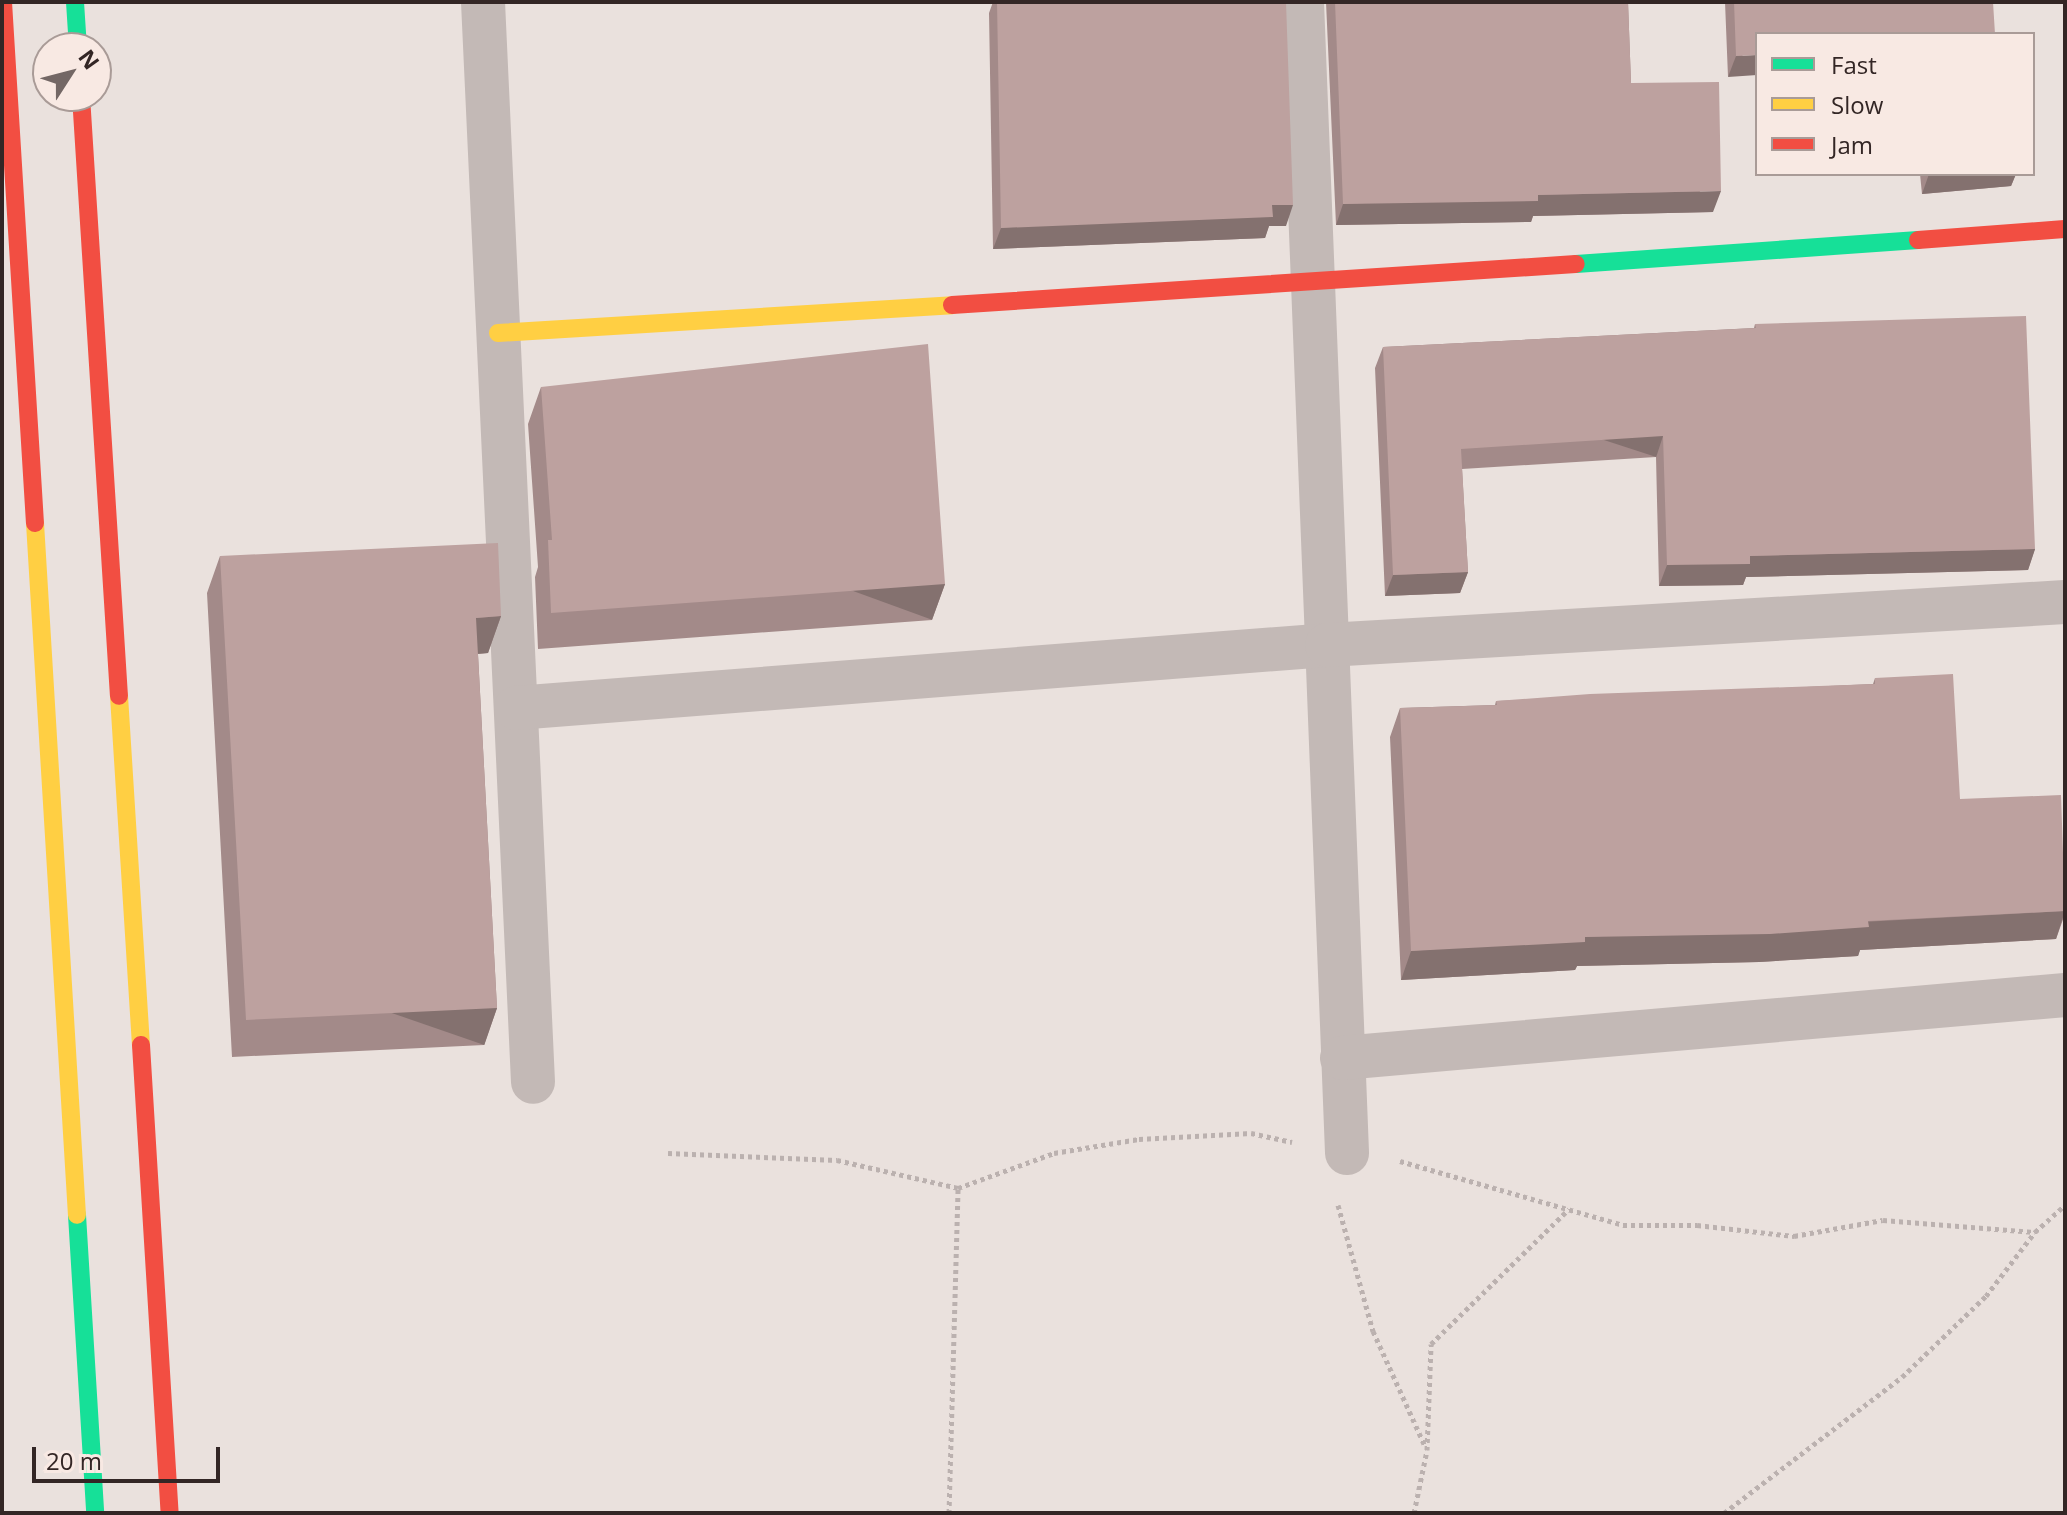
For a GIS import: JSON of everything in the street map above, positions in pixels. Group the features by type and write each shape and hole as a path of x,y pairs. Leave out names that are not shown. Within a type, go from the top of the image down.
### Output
{"street":[{"path":"3,2 95,1513"},
{"path":"75,2 77,32"},
{"path":"483,2 533,1082"},
{"path":"1302,2 1347,1153"},
{"path":"82,112 170,1513"},
{"path":"498,333 1313,283 2065,229"},
{"path":"516,708 1327,645 2065,602"},
{"path":"1342,1058 2065,995"}],"path":[{"path":"1347,1153 1337,1207 1354,1276 1427,1450"},
{"path":"949,1513 958,1188"},
{"path":"1724,1513 1902,1377 1986,1296 2035,1232 2065,1205"},
{"path":"1414,1513 1427,1450 1431,1344 1570,1208"}],"building":[{"path":"997,2 1286,2 1293,205 1272,205 1273,217 1001,228"},
{"path":"1335,2 1628,2 1631,83 1719,82 1721,191 1538,195 1538,201 1343,204"},
{"path":"1734,2 1993,2 1995,32 1755,32 1755,55 1736,56"},
{"path":"2026,316 2035,549 1750,556 1750,564 1667,565 1663,436 1461,449 1468,572 1393,575 1383,347 1756,328 1755,324"},
{"path":"928,344 945,584 551,613 548,540 552,540 541,387"},
{"path":"498,543 501,616 476,618 497,1008 246,1020 220,556"},
{"path":"1953,674 1960,799 2061,795 2065,911 1868,921 1869,927 1770,934 1585,937 1585,942 1411,951 1400,708 1497,705 1496,701 1590,694 1875,684 1875,678"}],"traffic: fast":[{"path":"75,2 77,32"},
{"path":"1576,264 1918,240"},
{"path":"77,1215 95,1513"}],"traffic: slow":[{"path":"498,333 952,305"},
{"path":"35,523 77,1215"},
{"path":"119,696 141,1045"}],"traffic: jam":[{"path":"3,2 35,523"},
{"path":"82,112 119,696"},
{"path":"1918,240 2065,229"},
{"path":"952,305 1576,264"},
{"path":"141,1045 170,1513"}]}
